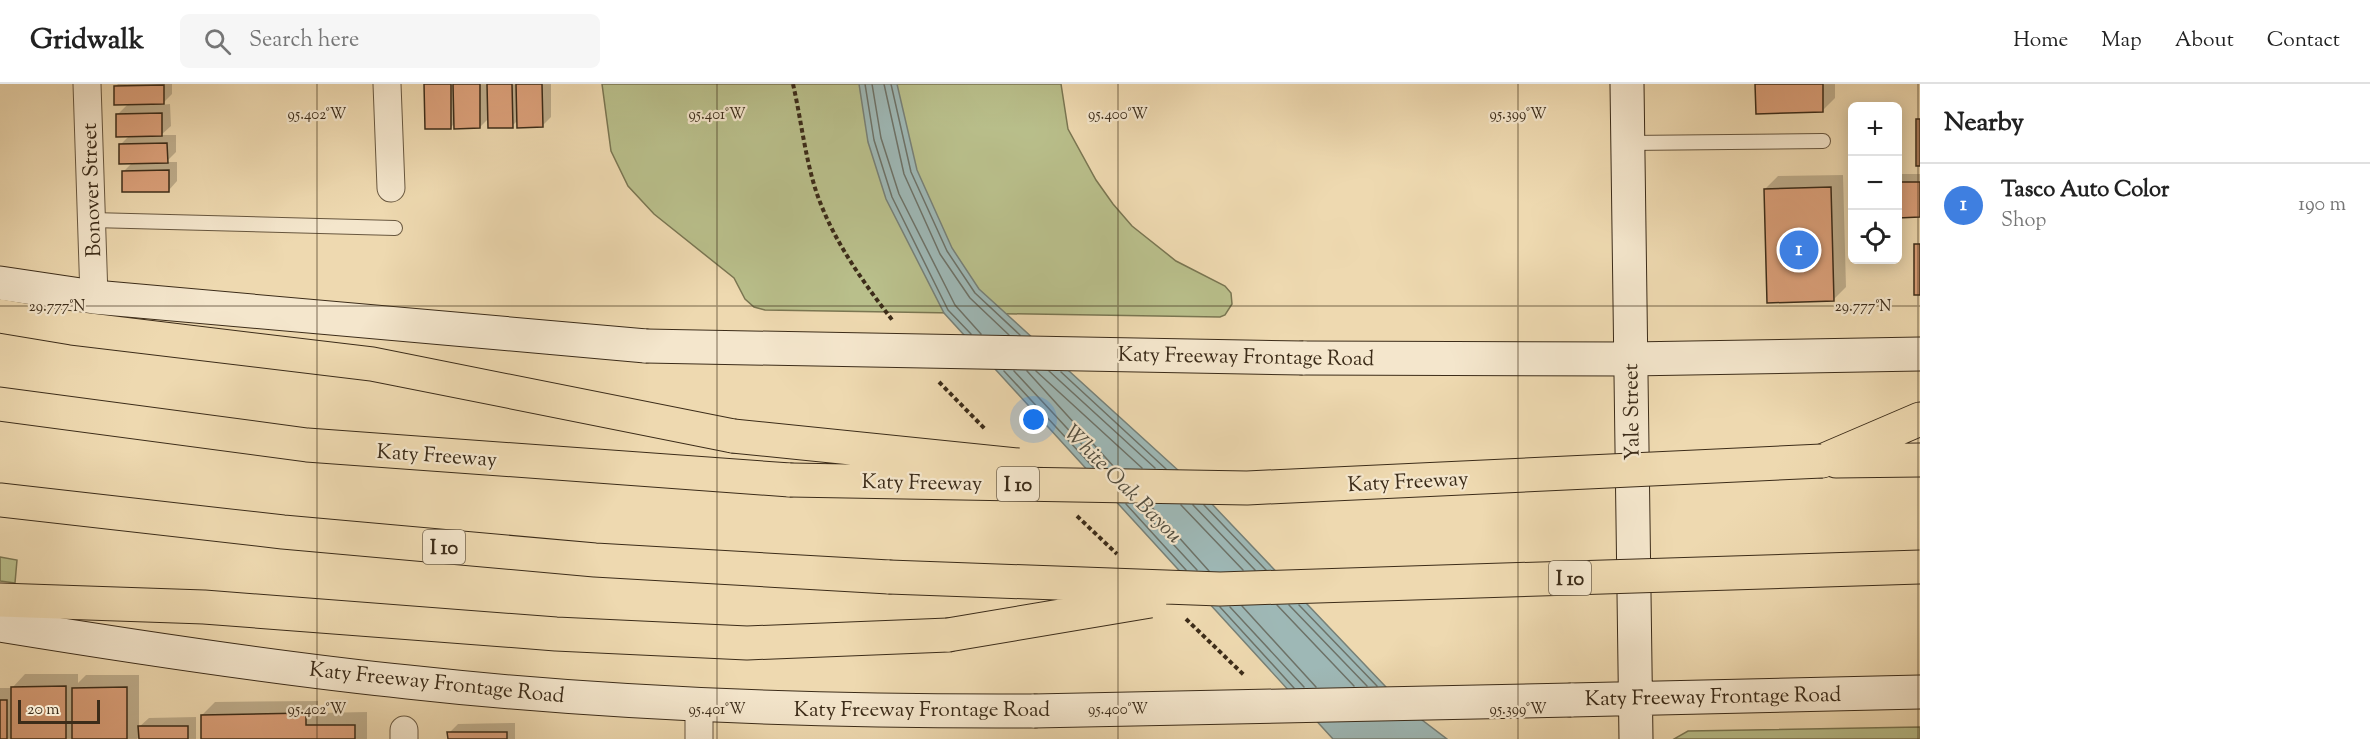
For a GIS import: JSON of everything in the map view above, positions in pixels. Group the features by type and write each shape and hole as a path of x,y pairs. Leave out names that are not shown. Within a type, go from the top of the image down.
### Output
{"highway":[{"path":"0,316 72,328 372,364 733,436 1247,488"},
{"name":"Katy Freeway","path":"0,404 307,445 790,480 1247,488 1822,461 1920,460"},
{"path":"1822,461 1920,420"},
{"name":"I 10","path":"0,500 283,532 595,560 890,577 1220,589 1920,567"},
{"path":"0,600 204,607 556,634 747,643 948,635 1220,589"}],"main road":[{"name":"Yale Street","path":"1627,84 1636,739"},
{"name":"Katy Freeway Frontage Road","path":"0,283 94,297 646,346 1304,358 1630,358 1920,354"},
{"name":"Katy Freeway Frontage Road","path":"0,625 122,645 409,682 699,705 866,711 1034,711 1920,692"}],"street":[{"name":"Bonover Street","path":"87,84 94,297"},
{"path":"387,84 391,188"},
{"path":"699,705 699,739"}],"lane":[{"path":"1628,143 1823,141"},
{"path":"92,220 395,228"}],"green space":[{"path":"602,84 1061,84 1068,129 1096,180 1113,204 1132,226 1176,261 1225,286 1231,293 1232,304 1225,315 1220,317 765,310 754,307 745,299 734,278 654,214 628,186 611,151"},
{"path":"0,557 17,560 15,583 0,581"},
{"path":"1920,727 1920,739 1674,739 1688,731"}],"water":[{"name":"White Oak Bayou","path":"859,84 897,84 917,170 952,248 979,289 1191,482 1405,707 1447,739 1333,739 944,313 886,199 868,142"}],"building":[{"path":"424,84 451,84 451,129 425,129"},
{"path":"453,84 480,84 480,128 454,129"},
{"path":"487,84 512,84 513,128 488,128"},
{"path":"516,84 542,84 543,127 517,128"},
{"path":"1755,84 1823,84 1823,112 1756,114"},
{"path":"164,85 164,104 114,105 114,86"},
{"path":"162,113 162,136 116,137 116,114"},
{"path":"1916,119 1920,119 1920,166 1916,166"},
{"path":"167,143 168,163 119,164 119,144"},
{"path":"169,170 169,192 122,192 122,171"},
{"path":"1902,182 1920,182 1920,217 1902,218"},
{"path":"1831,187 1834,301 1767,303 1764,189"},
{"path":"1914,244 1920,244 1920,295 1914,295"},
{"path":"66,686 66,739 11,739 11,687"},
{"path":"127,687 127,739 72,739 72,688"},
{"path":"0,700 7,700 7,739 0,739"},
{"path":"306,713 306,725 355,725 355,739 201,739 201,715"},
{"path":"138,726 188,726 188,739 139,739"},
{"path":"447,732 507,732 507,739 448,739"}],"place":[{"name":"Tasco Auto Color","path":"1799,250"}]}
